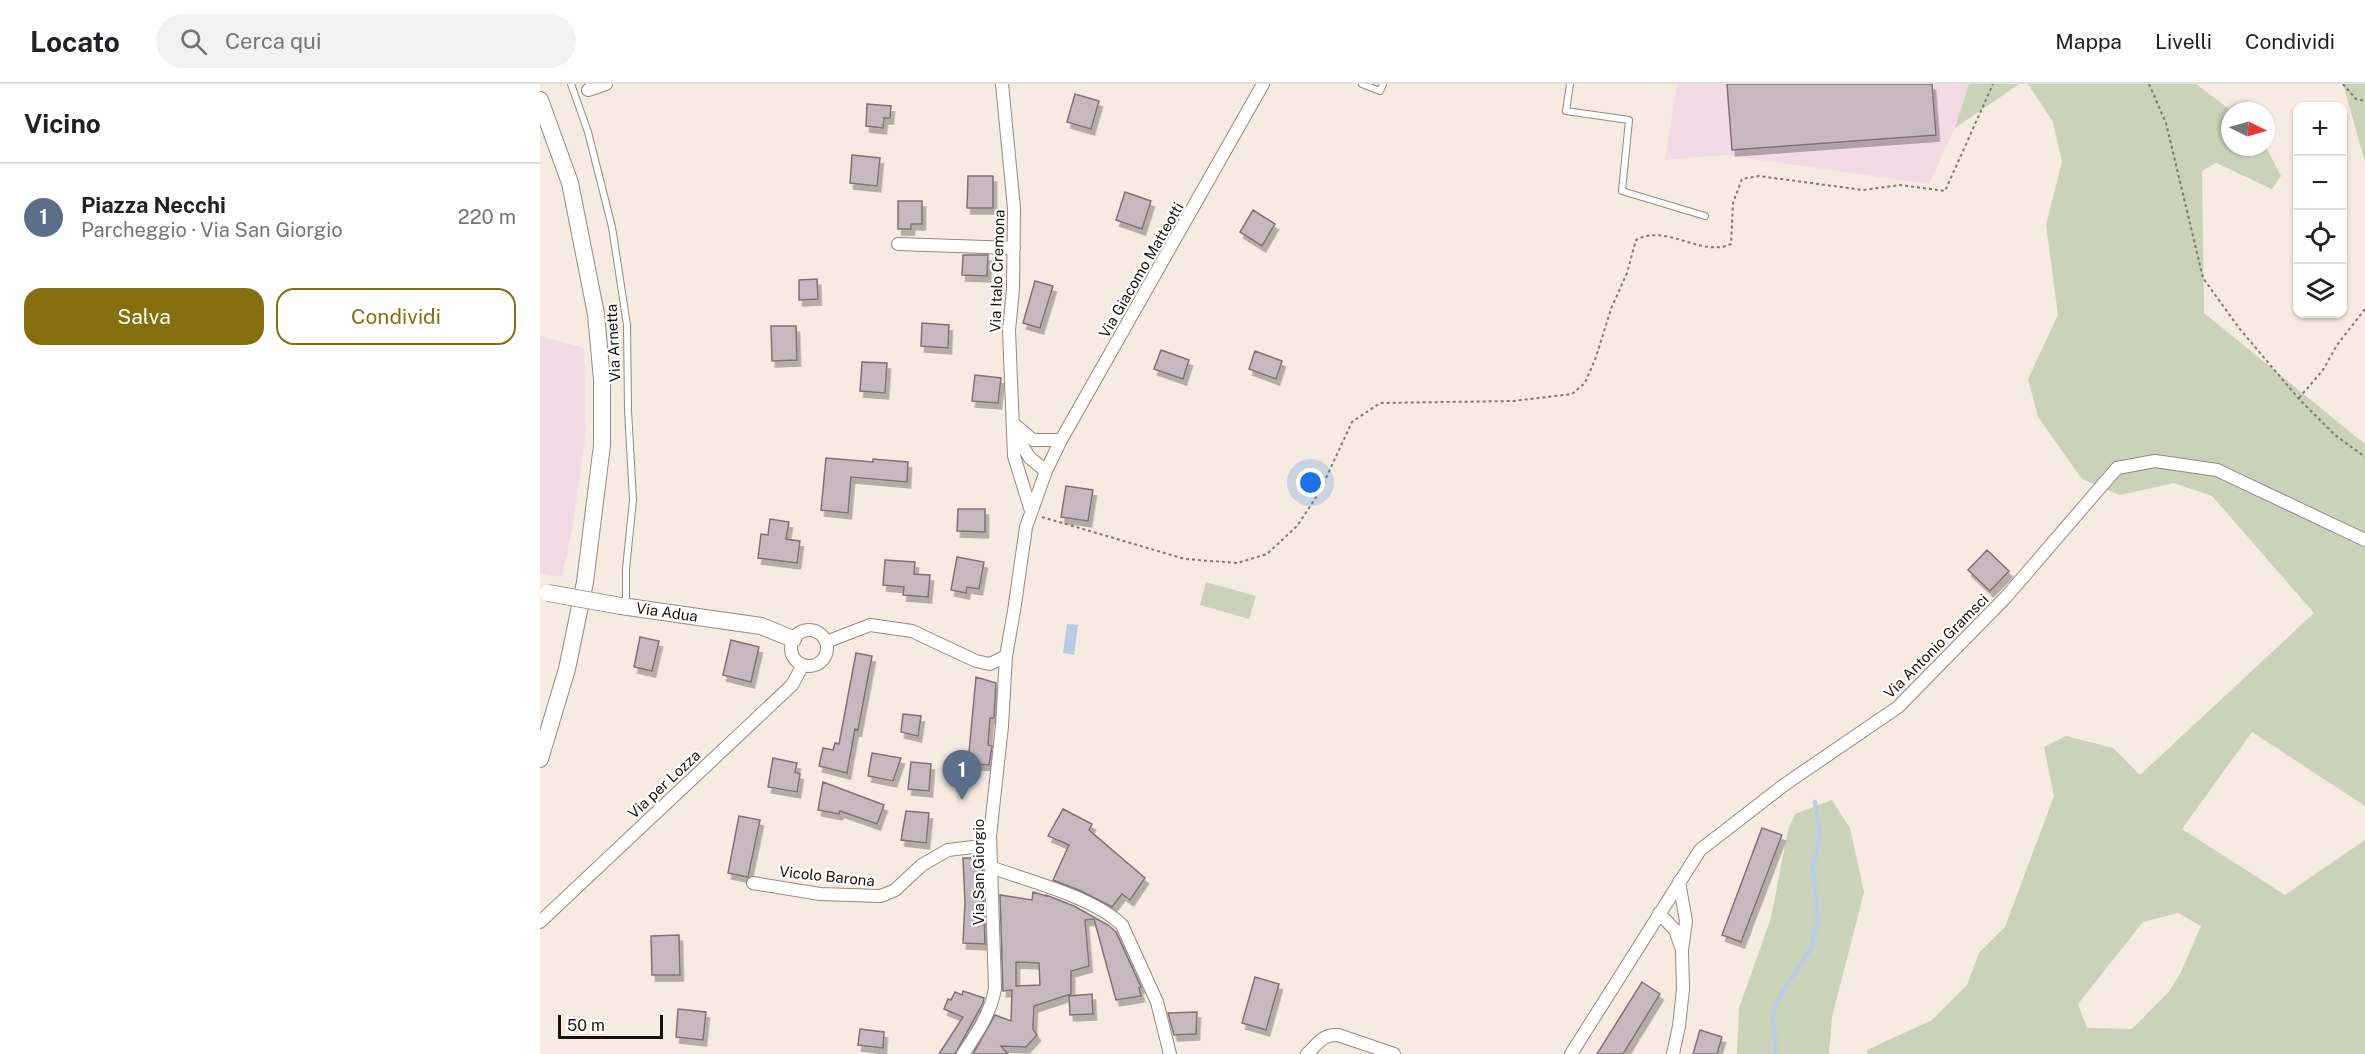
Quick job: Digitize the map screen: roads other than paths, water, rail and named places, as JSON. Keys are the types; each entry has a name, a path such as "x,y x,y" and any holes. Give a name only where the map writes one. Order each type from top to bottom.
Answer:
{"main road":[{"path":"540,100 570,183 596,314 602,380 602,445 585,582 567,669 540,759"},
{"name":"Via Adua","path":"544,592 761,626 793,639"}],"street":[{"path":"588,90 606,84"},
{"name":"Via Italo Cremona","path":"1002,84 1014,208 1009,330 1014,456 1037,514"},
{"name":"Via Giacomo Matteotti","path":"1046,471 1061,440 1263,84"},
{"path":"898,244 1014,248"},
{"path":"1014,430 1033,440 1061,440"},
{"name":"Via Italo Cremona","path":"1014,430 1030,458 1046,471"},
{"name":"Via Antonio Gramsci","path":"1570,1054 1700,850 1784,785 1898,707 2007,597 2117,468 2155,460 2217,470 2365,540"},
{"name":"Via San Giorgio","path":"963,1054 993,1001 995,988 990,845 1002,726 1006,656 1026,527 1037,514 1046,471"},
{"path":"826,642 870,625 912,631 976,661 990,664 1006,656"},
{"path":"812,630 820,633 826,642 826,653 820,662 809,666 803,665 793,657 791,645 793,639 802,631 812,630"},
{"name":"Via per Lozza","path":"540,922 792,685 803,665"},
{"name":"Vicolo Barona","path":"753,882 820,894 881,897 895,890 922,865 948,850 990,845"},
{"path":"990,867 1086,902 1113,916 1122,925 1157,1002 1170,1054"},
{"path":"1673,1054 1683,988 1682,950 1686,921 1680,882"},
{"path":"1659,913 1675,930 1682,950"},
{"path":"1307,1054 1322,1039 1332,1034 1394,1054"}],"lane":[{"name":"Via Arnetta","path":"572,84 588,132 612,227 627,325 628,410 633,500 623,606"},
{"path":"1362,84 1380,91 1383,84"},
{"path":"1570,84 1566,111 1629,120 1622,191 1705,216"}],"water":[{"path":"1067,624 1078,625 1074,655 1063,653"}],"waterway":[{"path":"1776,1054 1773,1014 1782,992 1811,948 1818,921 1813,867 1820,836 1815,802"}],"place":[{"name":"Piazza Necchi","path":"962,800"}]}
